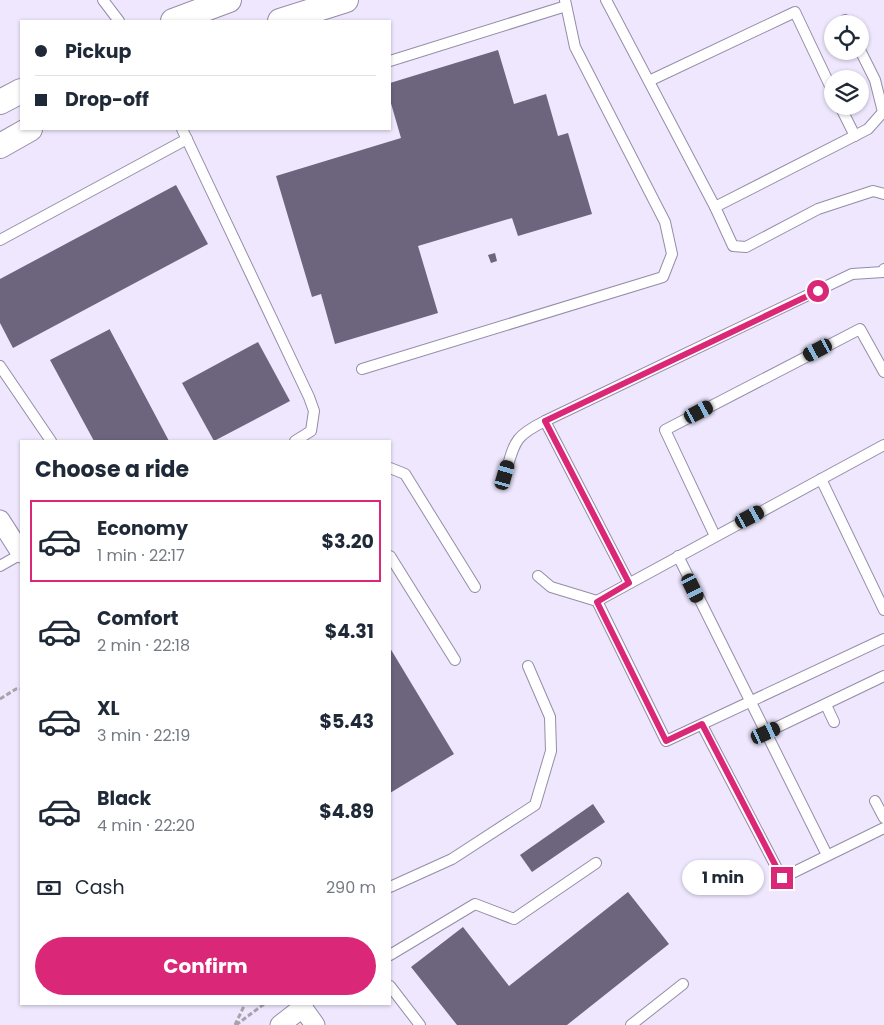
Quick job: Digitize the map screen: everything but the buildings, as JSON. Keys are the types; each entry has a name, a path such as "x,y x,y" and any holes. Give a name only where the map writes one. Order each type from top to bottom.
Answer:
{"street":[{"path":"183,19 228,0"},
{"path":"283,20 346,0"},
{"path":"0,102 20,92"},
{"path":"0,146 28,130"},
{"path":"0,520 20,551"},
{"path":"280,1025 303,1005 315,1025"}],"lane":[{"path":"103,0 118,20"},
{"path":"608,0 715,207 733,246 746,248 818,210 873,191 884,194"},
{"path":"362,369 663,277 672,254 665,222 575,47 565,3 391,61"},
{"path":"650,81 795,12 824,73"},
{"path":"715,207 868,129 883,112 875,80 865,60"},
{"path":"844,115 855,136"},
{"path":"182,130 309,397 314,411 310,431 296,440"},
{"path":"0,240 187,139"},
{"path":"505,475 514,446 524,431 852,274 884,272"},
{"path":"715,536 665,430 860,329 884,372"},
{"path":"0,366 50,440"},
{"path":"545,421 629,583"},
{"path":"597,602 884,445"},
{"path":"391,468 405,474 475,587"},
{"path":"821,480 884,610"},
{"path":"0,566 20,554"},
{"path":"678,556 827,855"},
{"path":"391,558 455,660"},
{"path":"538,576 551,587 597,602 666,741 884,638"},
{"path":"391,887 452,859 535,805 551,751 550,717 528,666"},
{"path":"766,733 884,676"},
{"path":"826,705 834,722"},
{"path":"702,724 782,878 884,828"},
{"path":"875,802 884,818"},
{"path":"391,954 475,904 514,919 596,863"},
{"path":"631,1025 683,984"},
{"path":"391,987 420,1025"}],"path":[{"path":"0,699 16,689 20,689"},
{"path":"235,1025 245,1005"},
{"path":"235,1025 263,1005"}],"shaded area":[{"path":"0,0 884,0 884,1025 0,1025"}],"route":[{"path":"782,878 702,724 666,741 597,602 629,583 545,421 818,291"}]}
